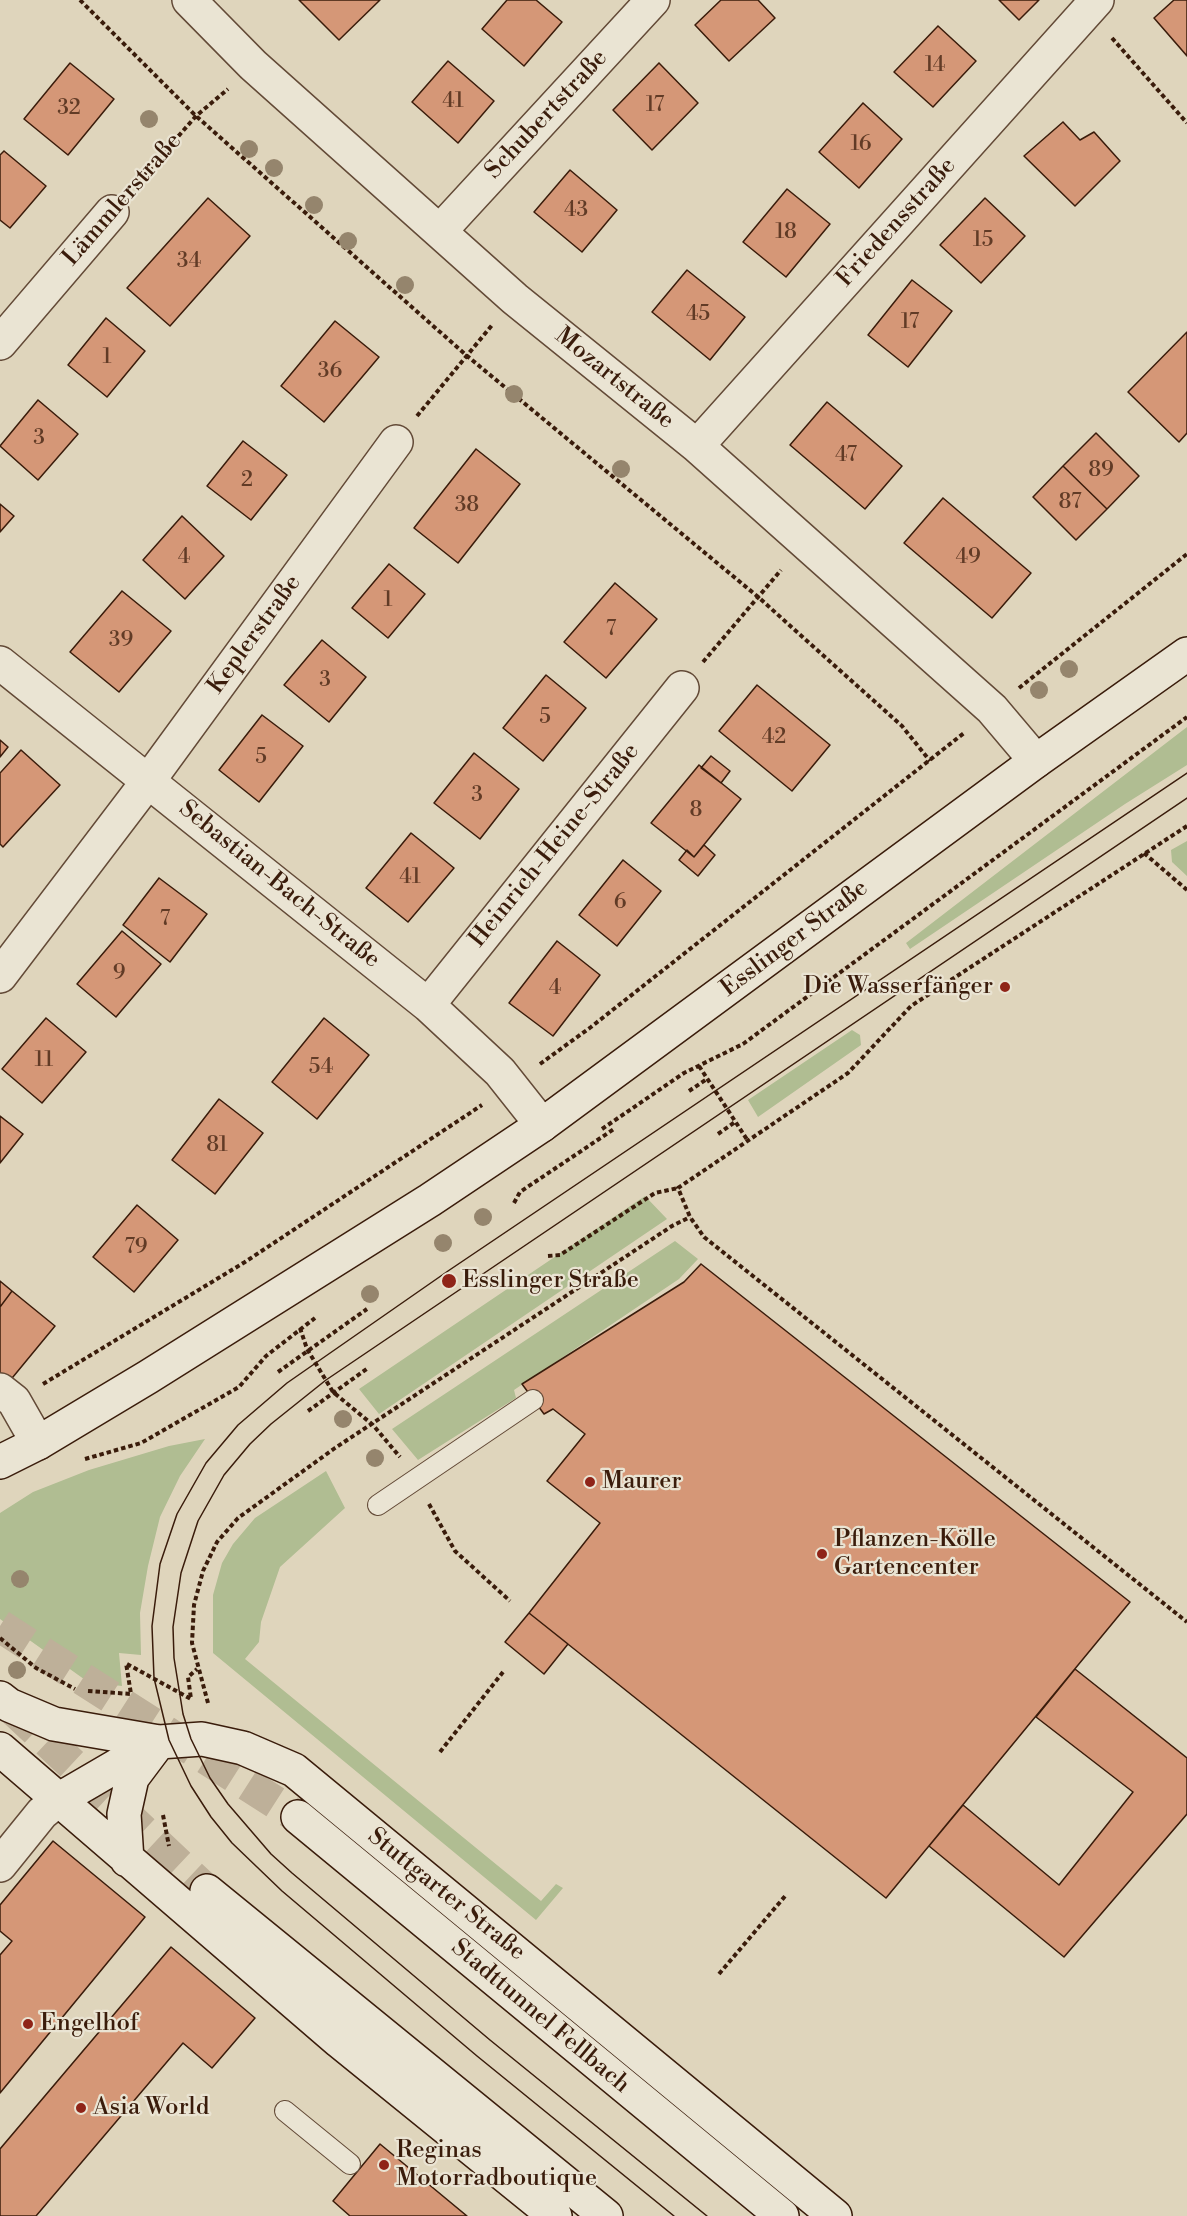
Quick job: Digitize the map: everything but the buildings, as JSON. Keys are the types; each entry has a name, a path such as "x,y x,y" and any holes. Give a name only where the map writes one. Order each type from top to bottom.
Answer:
{"main road":[{"name":"Mozartstraße","path":"189,0 253,66 515,299 697,446 992,709 1036,761"},
{"name":"Schubertstraße","path":"440,231 653,0"},
{"name":"Friedensstraße","path":"697,446 1093,5"},
{"name":"Lämmlerstraße","path":"0,343 112,212"},
{"name":"Keplerstraße","path":"0,976 149,780 396,442"},
{"name":"Esslinger Straße","path":"0,1462 38,1443 270,1300 542,1125 1036,761 1187,654"},
{"name":"Sebastian-Bach-Straße","path":"0,663 428,1005 512,1085 542,1125"},
{"name":"Heinrich-Heine-Straße","path":"428,1005 682,688"},
{"path":"7,1395 38,1443"},
{"name":"Stuttgarter Straße","path":"0,1698 54,1724 159,1742 202,1739 243,1748 294,1770 835,2216"},
{"path":"0,1864 42,1813 58,1800 159,1742"},
{"path":"127,1860 124,1815 132,1778 159,1742"},
{"path":"0,1749 339,2041 555,2216"},
{"name":"Stadttunnel Fellbach","path":"298,1817 782,2216"},
{"path":"207,1891 606,2216"}],"lane":[{"path":"378,1505 533,1400"},
{"path":"285,2111 350,2164"}],"path":[{"path":"80,0 196,116 466,355 758,596 902,726 930,761"},
{"path":"1093,5 1187,123"},
{"name":"Lämmlerstraße","path":"112,212 196,116 214,104 253,66"},
{"path":"396,442 466,355 515,299"},
{"path":"682,688 806,542"},
{"path":"7,1395 245,1263 512,1085 591,1027 930,761 1187,554"},
{"path":"592,1135 699,1066 743,1044 1187,717"},
{"path":"548,1256 560,1255 647,1197 678,1188 848,1073 911,1006 1187,826"},
{"path":"1144,853 1187,890"},
{"path":"699,1066 748,1140"},
{"path":"689,1091 707,1079"},
{"path":"718,1134 735,1122"},
{"path":"514,1203 520,1192 614,1129"},
{"path":"678,1188 690,1217 704,1237 1187,1622"},
{"path":"202,1739 214,1722 197,1669 192,1643 194,1605 203,1571 217,1542 238,1518 335,1448 672,1226 690,1217"},
{"path":"278,1372 307,1349 367,1309"},
{"path":"80,1461 141,1443 239,1388 266,1356 319,1315"},
{"path":"300,1328 307,1349 333,1392"},
{"path":"308,1412 368,1368"},
{"path":"0,1638 36,1668 74,1689 131,1694 126,1663 191,1698 188,1677 197,1669"},
{"path":"440,1752 503,1672"},
{"path":"162,1813 176,1872 162,1890"},
{"path":"720,1974 786,1895"}],"green space":[{"path":"1187,727 1187,765 1125,804 910,949 906,943"},
{"path":"1187,841 1187,876 1172,862 1171,850"},
{"path":"852,1030 860,1035 861,1045 758,1117 748,1100"},
{"path":"645,1196 667,1219 379,1414 359,1389"},
{"path":"675,1241 698,1259 679,1279 514,1390 516,1398 418,1460 392,1429"},
{"path":"205,1439 180,1476 160,1517 140,1613 141,1655 119,1653 122,1686 88,1682 0,1619 0,1513 33,1492 89,1470 169,1446"},
{"path":"326,1471 345,1508 280,1567 261,1622 259,1642 245,1659 541,1901 556,1884 563,1888 536,1920 213,1653 213,1595 222,1563 233,1544 255,1518"}],"tunnel":[{"path":"0,1626 298,1817"},
{"path":"12,1708 207,1891"}],"tram line":[{"path":"674,2216 477,2056 282,1891 232,1843 211,1817 191,1786 169,1740 154,1678 152,1626 160,1564 177,1514 206,1463 238,1425 287,1383 448,1271 1187,773"},
{"path":"707,2216 490,2040 292,1873 271,1854 228,1804 210,1778 191,1739 183,1714 174,1658 173,1627 181,1573 198,1521 224,1475 250,1444 326,1380 1187,798"}],"place":[{"name":"Die Wasserfänger","path":"1005,987"},
{"name":"Esslinger Straße","path":"449,1281"},
{"name":"Maurer","path":"590,1482"},
{"name":"Pflanzen-Kölle Gartencenter","path":"822,1554"},
{"name":"Engelhof","path":"28,2024"},
{"name":"Asia World","path":"81,2108"},
{"name":"Reginas Motorradboutique","path":"384,2165"}]}
